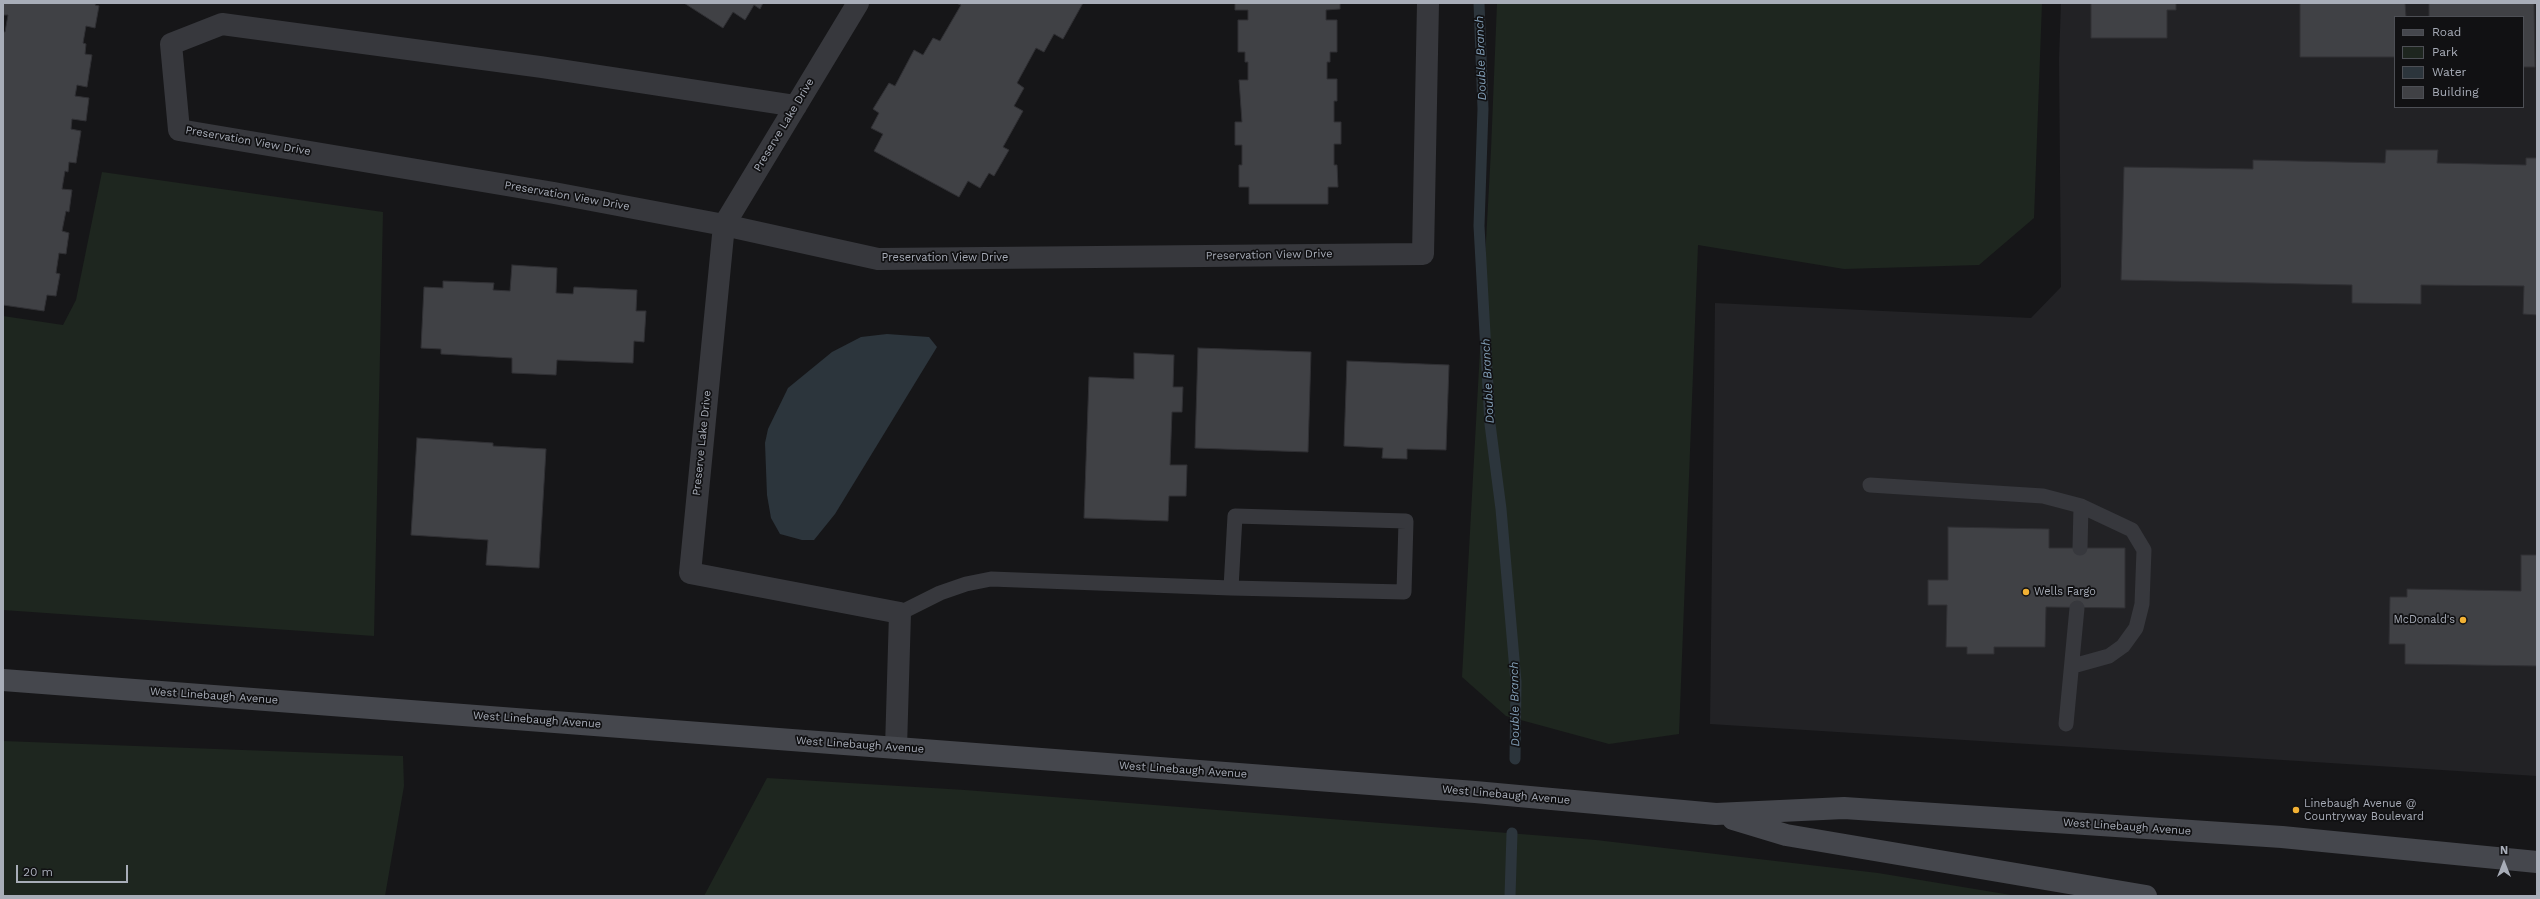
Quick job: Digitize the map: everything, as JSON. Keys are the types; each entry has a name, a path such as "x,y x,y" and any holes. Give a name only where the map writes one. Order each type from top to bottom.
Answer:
{"main road":[{"name":"West Linebaugh Avenue","path":"3,680 1475,792 1716,814 1844,808 2282,837 2537,862"},
{"name":"West Linebaugh Avenue","path":"1716,814 1786,835 2146,896"}],"street":[{"name":"Preserve Lake Drive","path":"858,3 724,225 690,573 900,613"},
{"name":"Preservation View Drive","path":"796,106 542,67 222,24 171,44 180,130 554,193 724,225 878,259 1423,254 1428,3"},
{"path":"896,748 900,613"}],"lane":[{"path":"1870,485 2043,496 2081,506 2132,530 2144,550 2142,604 2136,628 2123,646 2109,656 2074,666"},
{"path":"2080,548 2081,506"},
{"path":"900,613 940,593 966,584 991,579 1231,588 1404,592 1406,521 1235,516 1231,588"},
{"path":"2066,724 2074,666 2077,608"}],"shaded area":[{"path":"2061,3 2537,3 2537,776 1710,724 1715,303 2031,318 2061,287 2059,59"}],"green space":[{"path":"1497,3 2042,3 2034,218 1979,265 1844,269 1698,245 1679,734 1609,744 1506,716 1462,677 1491,150"},
{"path":"102,172 383,212 374,636 3,610 3,316 63,325 76,300"},
{"path":"3,741 403,756 404,786 385,896 3,896"},
{"path":"767,778 965,790 1596,840 1878,873 2017,896 704,896"}],"water":[{"path":"887,334 929,337 937,347 835,514 814,540 802,540 780,534 771,518 767,495 765,443 768,429 788,388 832,352 861,337"}],"building":[{"path":"3,3 96,3 95,5 99,6 95,28 86,26 83,43 86,44 85,54 92,55 87,87 77,85 75,96 89,98 86,121 72,119 71,129 81,131 76,163 69,162 68,172 65,171 62,189 72,190 69,212 66,211 62,231 69,233 66,254 59,253 56,273 60,274 56,296 47,295 44,311 3,305 3,32 5,32 8,15 3,15"},
{"path":"684,3 763,3 760,9 754,5 745,20 733,12 723,28"},
{"path":"956,3 1083,3 1063,39 1054,34 1044,52 1036,48 1017,83 1024,88 1014,106 1023,111 1003,147 1009,150 994,176 989,173 980,188 968,181 959,197 874,151 883,134 871,128 879,113 873,109 889,83 895,86 914,50 923,55 933,38 940,41 961,5"},
{"path":"1235,3 1340,3 1340,9 1326,10 1326,20 1337,20 1337,52 1330,52 1330,62 1327,62 1327,79 1337,79 1337,101 1334,101 1334,122 1341,122 1341,144 1334,144 1334,165 1337,165 1338,187 1328,187 1328,204 1249,204 1249,187 1239,187 1239,165 1242,165 1242,145 1235,145 1235,122 1242,122 1239,80 1248,80 1248,62 1245,62 1245,52 1238,52 1238,20 1248,20 1248,10 1235,10"},
{"path":"2091,3 2176,3 2176,10 2167,10 2167,38 2091,38"},
{"path":"2300,3 2405,3 2406,16 2394,16 2394,57 2300,57"},
{"path":"2429,3 2534,3 2535,67 2524,67 2524,16 2429,16"},
{"path":"2386,150 2438,150 2437,163 2526,165 2526,158 2537,158 2537,315 2523,314 2524,286 2421,285 2421,304 2352,303 2352,285 2121,280 2124,167 2253,169 2253,160 2385,163"},
{"path":"512,265 557,268 556,293 573,294 574,287 637,290 636,311 646,311 644,342 634,341 633,363 557,360 556,375 512,373 512,358 441,354 441,349 421,348 424,287 443,288 443,281 494,283 493,290 510,291"},
{"path":"1198,348 1311,352 1308,452 1195,448"},
{"path":"1134,353 1174,355 1173,387 1183,387 1182,412 1172,412 1170,465 1187,465 1186,496 1169,496 1168,521 1084,518 1089,377 1134,379"},
{"path":"1347,361 1449,365 1446,450 1407,449 1407,459 1382,458 1383,448 1344,446"},
{"path":"417,438 493,443 493,446 546,449 539,568 486,565 488,540 411,535"},
{"name":"Wells Fargo","path":"1948,527 2049,529 2049,548 2125,548 2125,608 2046,607 2045,647 1994,647 1994,654 1967,654 1967,647 1946,647 1947,605 1928,605 1928,580 1948,580"},
{"name":"McDonald's","path":"2521,555 2537,555 2537,666 2405,664 2405,644 2389,644 2390,597 2407,597 2407,589 2521,591"}],"waterway":[{"name":"Double Branch","path":"1479,3 1483,109 1479,226 1490,424 1501,509 1516,682 1515,759"},
{"name":"Double Branch","path":"1510,896 1512,833"}],"place":[{"name":"Wells Fargo","path":"2026,592"},
{"name":"McDonald's","path":"2463,620"},
{"name":"Linebaugh Avenue @ Countryway Boulevard","path":"2296,810"}]}
